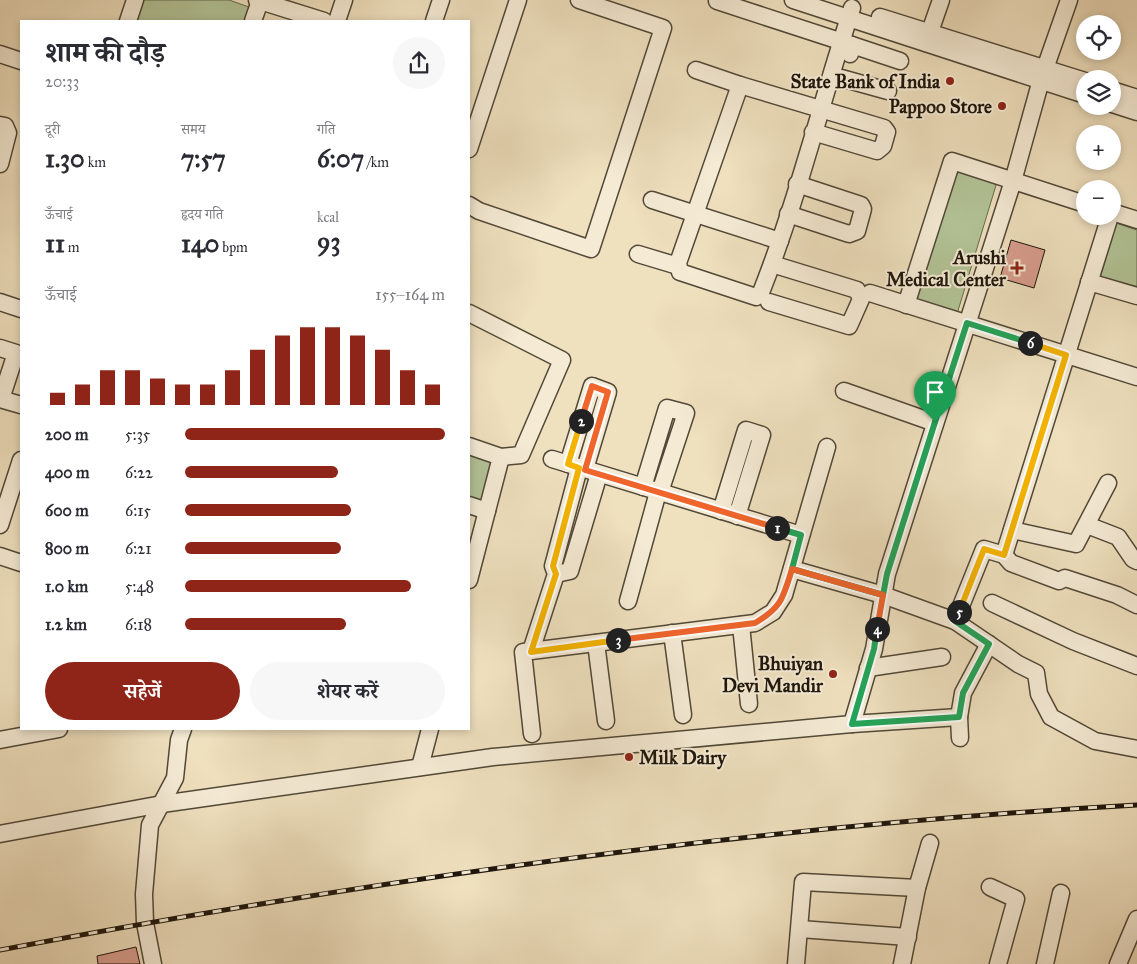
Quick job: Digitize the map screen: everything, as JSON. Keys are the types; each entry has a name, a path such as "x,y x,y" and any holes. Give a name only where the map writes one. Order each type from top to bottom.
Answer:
{"street":[{"path":"128,20 135,0"},
{"path":"253,20 258,0 321,20"},
{"path":"337,20 344,0"},
{"path":"434,20 441,0"},
{"path":"470,146 518,0"},
{"path":"470,206 479,211 591,249 663,28 579,0"},
{"path":"793,0 850,13 1044,74 1076,79"},
{"path":"828,0 850,13"},
{"path":"928,39 941,0"},
{"path":"852,724 868,668 887,574 1069,0"},
{"path":"717,1 900,61"},
{"path":"740,85 678,266 680,272 685,275 756,297 760,295 772,264 814,132 842,78 850,13"},
{"path":"826,112 847,43"},
{"path":"0,54 20,61"},
{"path":"696,70 826,112 884,128 887,132 883,146 880,150 874,151 814,132"},
{"path":"1044,74 1076,90"},
{"path":"842,78 888,91"},
{"path":"1121,93 1137,98"},
{"path":"1121,107 1137,112"},
{"path":"0,125 5,126 8,133 0,164"},
{"path":"906,305 952,161 1076,201"},
{"path":"788,214 849,234 857,231 863,209 861,205 797,184"},
{"path":"652,200 780,241"},
{"path":"1121,215 1137,220"},
{"path":"1004,555 1107,225"},
{"path":"638,254 678,266"},
{"path":"769,302 849,326 861,299 858,290 772,264"},
{"path":"1089,282 1137,296"},
{"path":"870,293 1137,377"},
{"path":"1,307 20,310"},
{"path":"470,314 562,360 521,455 501,456 470,446"},
{"path":"0,348 16,353 5,371 1,399 20,406"},
{"path":"844,391 935,422"},
{"path":"721,511 746,430 762,435 737,516"},
{"path":"532,734 523,652 755,623 773,612 784,596 827,447"},
{"path":"470,572 501,456"},
{"path":"552,460 801,535"},
{"path":"0,525 7,482 20,462"},
{"path":"531,652 556,574 570,571 583,469"},
{"path":"1012,530 1076,544 1108,483"},
{"path":"628,601 654,490"},
{"path":"470,505 487,511"},
{"path":"1087,526 1118,537 1133,559 1137,560"},
{"path":"955,621 984,549 1004,555 1011,563 1059,581 1065,578 1117,595 1137,605"},
{"path":"0,556 20,563"},
{"path":"792,569 883,595 955,621 1036,673 1039,694 1051,716 1095,741 1137,749"},
{"path":"992,603 1073,641 1137,666"},
{"path":"741,625 749,704"},
{"path":"672,633 683,715"},
{"path":"596,643 606,721"},
{"path":"960,738 959,717 963,693 989,644"},
{"path":"868,668 942,657"},
{"path":"0,834 162,804 493,757 852,724 959,717"},
{"path":"0,740 54,730"},
{"path":"153,964 145,923 144,894 150,825 175,778 179,740 183,730"},
{"path":"420,767 430,730"},
{"path":"902,964 917,888 930,843"},
{"path":"796,964 803,882 917,888"},
{"path":"990,887 1016,900 998,964"},
{"path":"1045,964 1061,893"},
{"path":"1118,964 1137,919"},
{"path":"800,929 908,937"}],"green space":[{"path":"144,0 229,0 249,7 244,20 137,20"},
{"path":"954,169 997,182 957,314 913,301"},
{"path":"1115,225 1121,225 1137,230 1137,289 1100,278"},
{"path":"470,453 495,461 483,502 470,498"}],"building":[{"path":"1011,240 1045,250 1034,288 1000,278"},
{"path":"136,947 140,964 98,964 97,956"}],"railway":[{"path":"0,950 283,900 424,878 566,859 709,841 851,827 994,814 1137,805"}],"place":[{"name":"State Bank of India","path":"950,81"},
{"name":"Pappoo Store","path":"1002,106"},
{"name":"Arushi Medical Center","path":"1017,268"},
{"name":"Bhuiyan Devi Mandir","path":"833,674"},
{"name":"Milk Dairy","path":"629,757"}],"route":[{"path":"935,422 887,574 883,595 792,569 801,535 585,470 608,392 592,386 568,464 579,468 553,566 556,574 531,652 755,623 773,612 784,596 792,569 837,582 883,595 874,649 852,724 959,717 963,693 989,644 955,621 984,549 1004,555 1066,355 967,323 935,422"}]}
